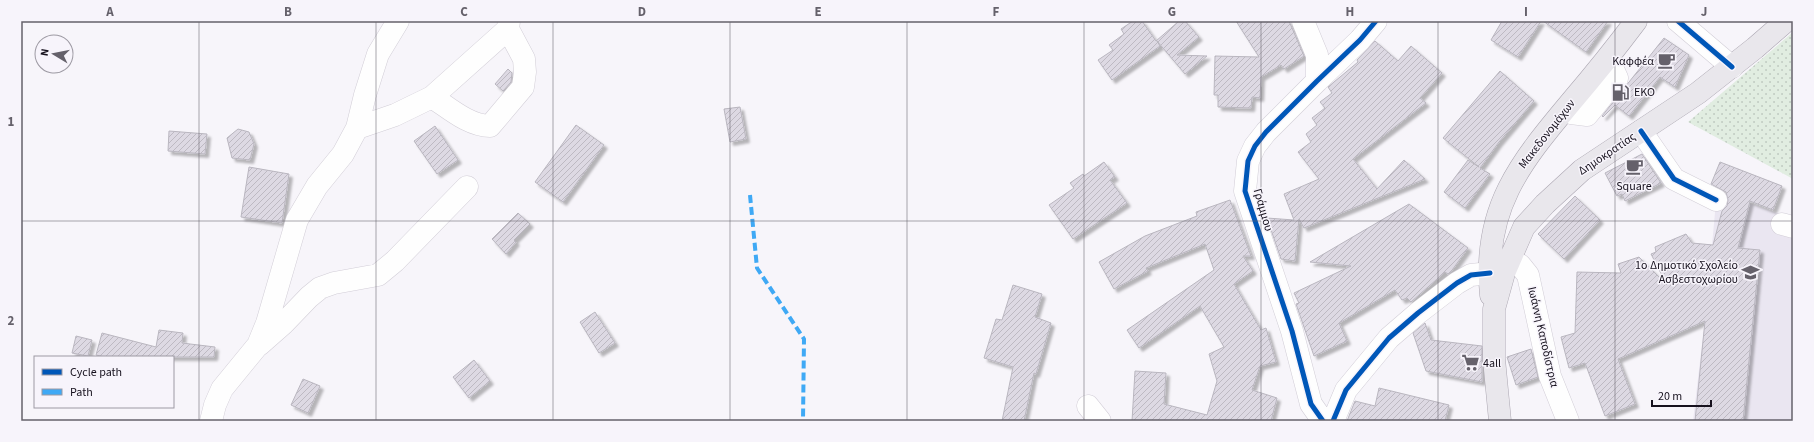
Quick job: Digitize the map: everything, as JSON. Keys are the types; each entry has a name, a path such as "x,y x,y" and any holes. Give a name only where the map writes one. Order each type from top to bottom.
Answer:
{"main road":[{"name":"Μακεδονομάχων","path":"1494,310 1490,272 1495,222 1505,195 1521,165 1533,148 1608,59 1636,21"},
{"name":"Δημοκρατίας","path":"1494,310 1509,261 1524,227 1544,204 1574,176 1698,93 1732,67 1786,21"},
{"path":"1505,195 1508,209 1513,221 1518,226 1524,227"},
{"path":"1494,310 1494,359 1500,421"}],"street":[{"path":"258,345 267,323 298,220 317,186 343,154 357,128 365,95 378,54 398,21"},
{"path":"1303,21 1317,55 1317,81"},
{"name":"Γράμμου","path":"1323,421 1311,404 1292,331 1245,191 1248,161 1254,146 1317,81 1356,45 1376,21"},
{"path":"1678,21 1732,67"},
{"path":"357,128 395,115 432,97 508,25 524,59 525,72 523,87 490,126 482,126 469,120 432,97"},
{"path":"1571,113 1587,115 1617,78 1612,67"},
{"path":"1641,131 1659,160 1674,179 1716,200"},
{"path":"211,421 222,389 258,345 284,323 309,297 320,288 334,283 378,275 395,261 467,187"},
{"name":"Ιωάννη Καποδίστρια","path":"1509,261 1520,265 1528,275 1550,376 1568,421"},
{"path":"1333,421 1346,390 1389,338 1418,313 1457,283 1471,275 1490,272"}],"shaded area":[{"path":"1793,32 1793,179 1688,122"},
{"name":"1ο Δημοτικό Σχολείο Ασβεστοχωρίου","path":"1717,191 1785,216 1793,234 1793,421 1693,421 1706,310"}],"building":[{"path":"1133,21 1142,21 1156,41 1179,21 1185,21 1199,37 1177,55 1207,56 1185,74 1157,41 1160,46 1112,80 1098,60 1113,50 1109,45 1124,34 1121,29"},
{"path":"1236,21 1289,21 1304,56 1284,69 1281,65 1261,77 1260,98 1252,97 1251,108 1218,107 1218,95 1214,95 1215,56 1259,57"},
{"path":"1502,21 1541,21 1518,57 1491,40"},
{"path":"1543,21 1608,21 1586,52"},
{"path":"1664,38 1689,55 1675,87 1660,77 1629,116 1615,105 1603,117 1602,116"},
{"path":"1375,41 1398,61 1411,46 1442,73 1420,98 1426,103 1353,159 1377,189 1404,160 1425,179 1304,228 1299,219 1295,261 1281,259 1267,218 1294,220 1284,194 1319,179 1298,152 1311,142 1306,134 1317,125 1312,118 1325,108 1320,102 1332,93 1328,87 1358,62 1357,60"},
{"path":"508,69 512,73 511,82 503,91 495,84"},
{"path":"1500,71 1534,101 1499,142 1480,168 1490,174 1465,208 1444,192 1468,160 1479,167 1443,138"},
{"path":"740,107 746,139 730,142 724,109"},
{"path":"576,125 604,145 563,202 535,182"},
{"path":"435,126 458,160 437,174 414,141"},
{"path":"238,129 249,132 254,144 250,160 232,158 227,138"},
{"path":"169,131 207,134 205,154 168,151"},
{"path":"1642,154 1661,183 1625,201 1622,194 1617,196 1605,173"},
{"path":"1104,162 1115,177 1110,180 1127,203 1073,239 1049,205 1074,188 1070,183 1083,174 1084,176"},
{"path":"1720,162 1782,186 1773,210 1750,201 1738,248 1760,250 1743,421 1695,421 1705,321 1618,359 1635,404 1605,416 1585,363 1569,368 1561,337 1575,333 1577,272 1621,273 1618,264 1639,257 1667,285 1651,254 1656,252 1655,247 1686,234 1692,243 1713,245 1722,211 1727,206 1728,200 1726,192 1711,184"},
{"path":"249,167 289,174 282,223 241,217"},
{"path":"1575,196 1600,220 1564,259 1538,234"},
{"path":"1230,200 1251,256 1243,256 1253,271 1234,284 1261,330 1266,328 1276,362 1260,366 1252,390 1277,398 1271,421 1132,421 1135,371 1166,373 1164,404 1207,415 1217,381 1209,354 1224,347 1200,306 1139,348 1127,330 1214,270 1205,244 1146,268 1148,271 1114,289 1099,262 1145,236 1197,216 1196,212"},
{"path":"1409,204 1468,248 1450,273 1448,274 1445,272 1411,302 1407,298 1402,300 1395,290 1339,323 1347,341 1314,356 1296,304 1299,303 1294,293 1351,266 1310,262"},
{"path":"518,213 530,224 514,240 516,242 506,254 492,239"},
{"path":"1013,285 1042,294 1035,317 1051,323 1036,374 1034,373 1024,421 1002,421 1013,367 984,358 996,319 1002,320"},
{"path":"595,312 615,343 599,353 580,322"},
{"path":"1425,323 1431,340 1482,346 1482,382 1426,371 1413,333"},
{"path":"159,330 183,333 182,343 215,347 214,357 96,355 102,333 156,347"},
{"path":"76,336 92,340 88,356 72,353"},
{"path":"1531,349 1538,377 1516,385 1507,357"},
{"path":"474,360 490,381 469,398 453,377"},
{"path":"303,379 320,386 308,413 291,405"},
{"path":"1379,388 1449,405 1445,421 1347,421 1355,401 1375,406"}],"marked path":[{"path":"750,195 757,268 804,339 803,421"}],"cycle path":[{"path":"1323,421 1311,404 1292,331 1245,191 1248,161 1255,146 1266,132 1360,40 1376,21"},
{"path":"1678,21 1732,67"},
{"path":"1641,131 1674,179 1716,200"},
{"path":"1333,421 1346,390 1389,338 1418,313 1457,283 1471,275 1490,273"}],"place":[{"name":"Καφφέα","path":"1667,61"},
{"name":"EKO","path":"1621,92"},
{"name":"Square","path":"1634,167"},
{"name":"1ο Δημοτικό Σχολείο Ασβεστοχωρίου","path":"1751,272"},
{"name":"4all","path":"1470,363"}]}
